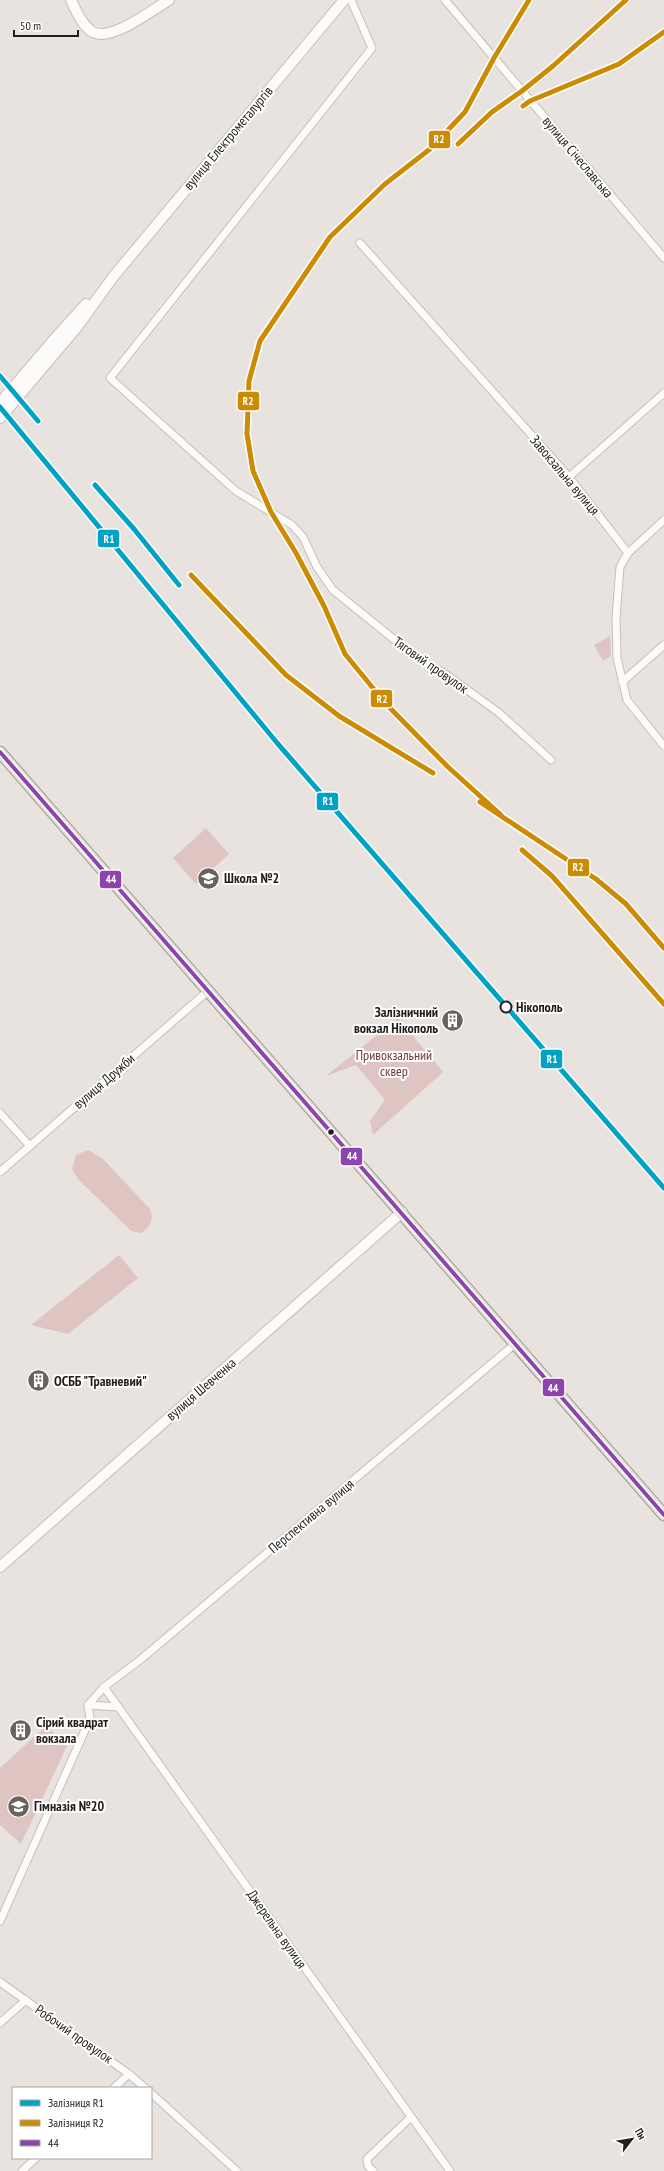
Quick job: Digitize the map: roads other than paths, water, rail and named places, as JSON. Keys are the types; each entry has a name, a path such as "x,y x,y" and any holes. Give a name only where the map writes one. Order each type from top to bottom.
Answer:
{"main road":[{"path":"0,752 402,1212 664,1515"}],"street":[{"path":"70,0 82,22 92,31 106,34 118,31 169,0"},
{"name":"вулиця Електрометалургів","path":"61,338 344,0"},
{"name":"Тяговий провулок","path":"351,0 372,48 110,378 236,491 292,525 303,537 317,567 333,590 422,662 441,672 498,712 551,760"},
{"name":"вулиця Січеславська","path":"445,0 664,258"},
{"name":"Завокзальна вулиця","path":"360,243 569,477 628,553"},
{"path":"0,403 61,338"},
{"path":"0,418 61,338"},
{"path":"569,477 664,393"},
{"path":"664,520 628,553 620,567 616,618 617,658 627,700 664,746"},
{"path":"622,682 664,645"},
{"name":"вулиця Дружби","path":"0,1172 208,991"},
{"path":"0,1113 30,1146"},
{"name":"вулиця Шевченка","path":"0,1567 402,1212"},
{"name":"Перспективна вулиця","path":"104,1687 146,1655 516,1343"},
{"path":"0,1921 90,1719 88,1705 104,1687"},
{"name":"Джерельна вулиця","path":"104,1687 450,2171"},
{"path":"88,1705 118,1707"},
{"name":"Робочий провулок","path":"0,1982 129,2074 144,2087"},
{"path":"0,2023 26,2000"},
{"path":"115,2087 129,2074"},
{"path":"152,2094 237,2171"},
{"path":"372,2171 368,2166 367,2159 410,2117"},
{"path":"22,2171 35,2159"}],"rail line":[{"name":"R2","path":"501,815 448,767 386,704 345,654 324,606 296,553 271,512 253,471 247,434 249,381 260,341 330,237 385,184 430,149 465,112 494,58 529,0"},
{"name":"R2","path":"458,144 492,112 522,91 553,66 626,0"},
{"name":"R2","path":"523,106 530,101 619,64 664,32"},
{"name":"R1","path":"0,376 38,421"},
{"name":"R1","path":"0,407 278,744 664,1188"},
{"name":"R1","path":"95,485 134,529 179,585"},
{"name":"R2","path":"191,575 286,675 339,716 433,773"},
{"name":"R2","path":"480,802 596,879 626,904 664,948"},
{"name":"R2","path":"522,850 552,876 664,1004"}],"place":[{"name":"Школа №2","path":"208,878"},
{"name":"Нікополь","path":"506,1007"},
{"name":"Залізничний вокзал Нікополь","path":"453,1020"},
{"name":"ОСББ \"Травневий\"","path":"39,1381"},
{"name":"Сірий квадрат вокзала","path":"20,1730"},
{"name":"Гімназія №20","path":"19,1806"}],"park label":[{"name":"Привокзальний сквер","path":"394,1064"}]}
